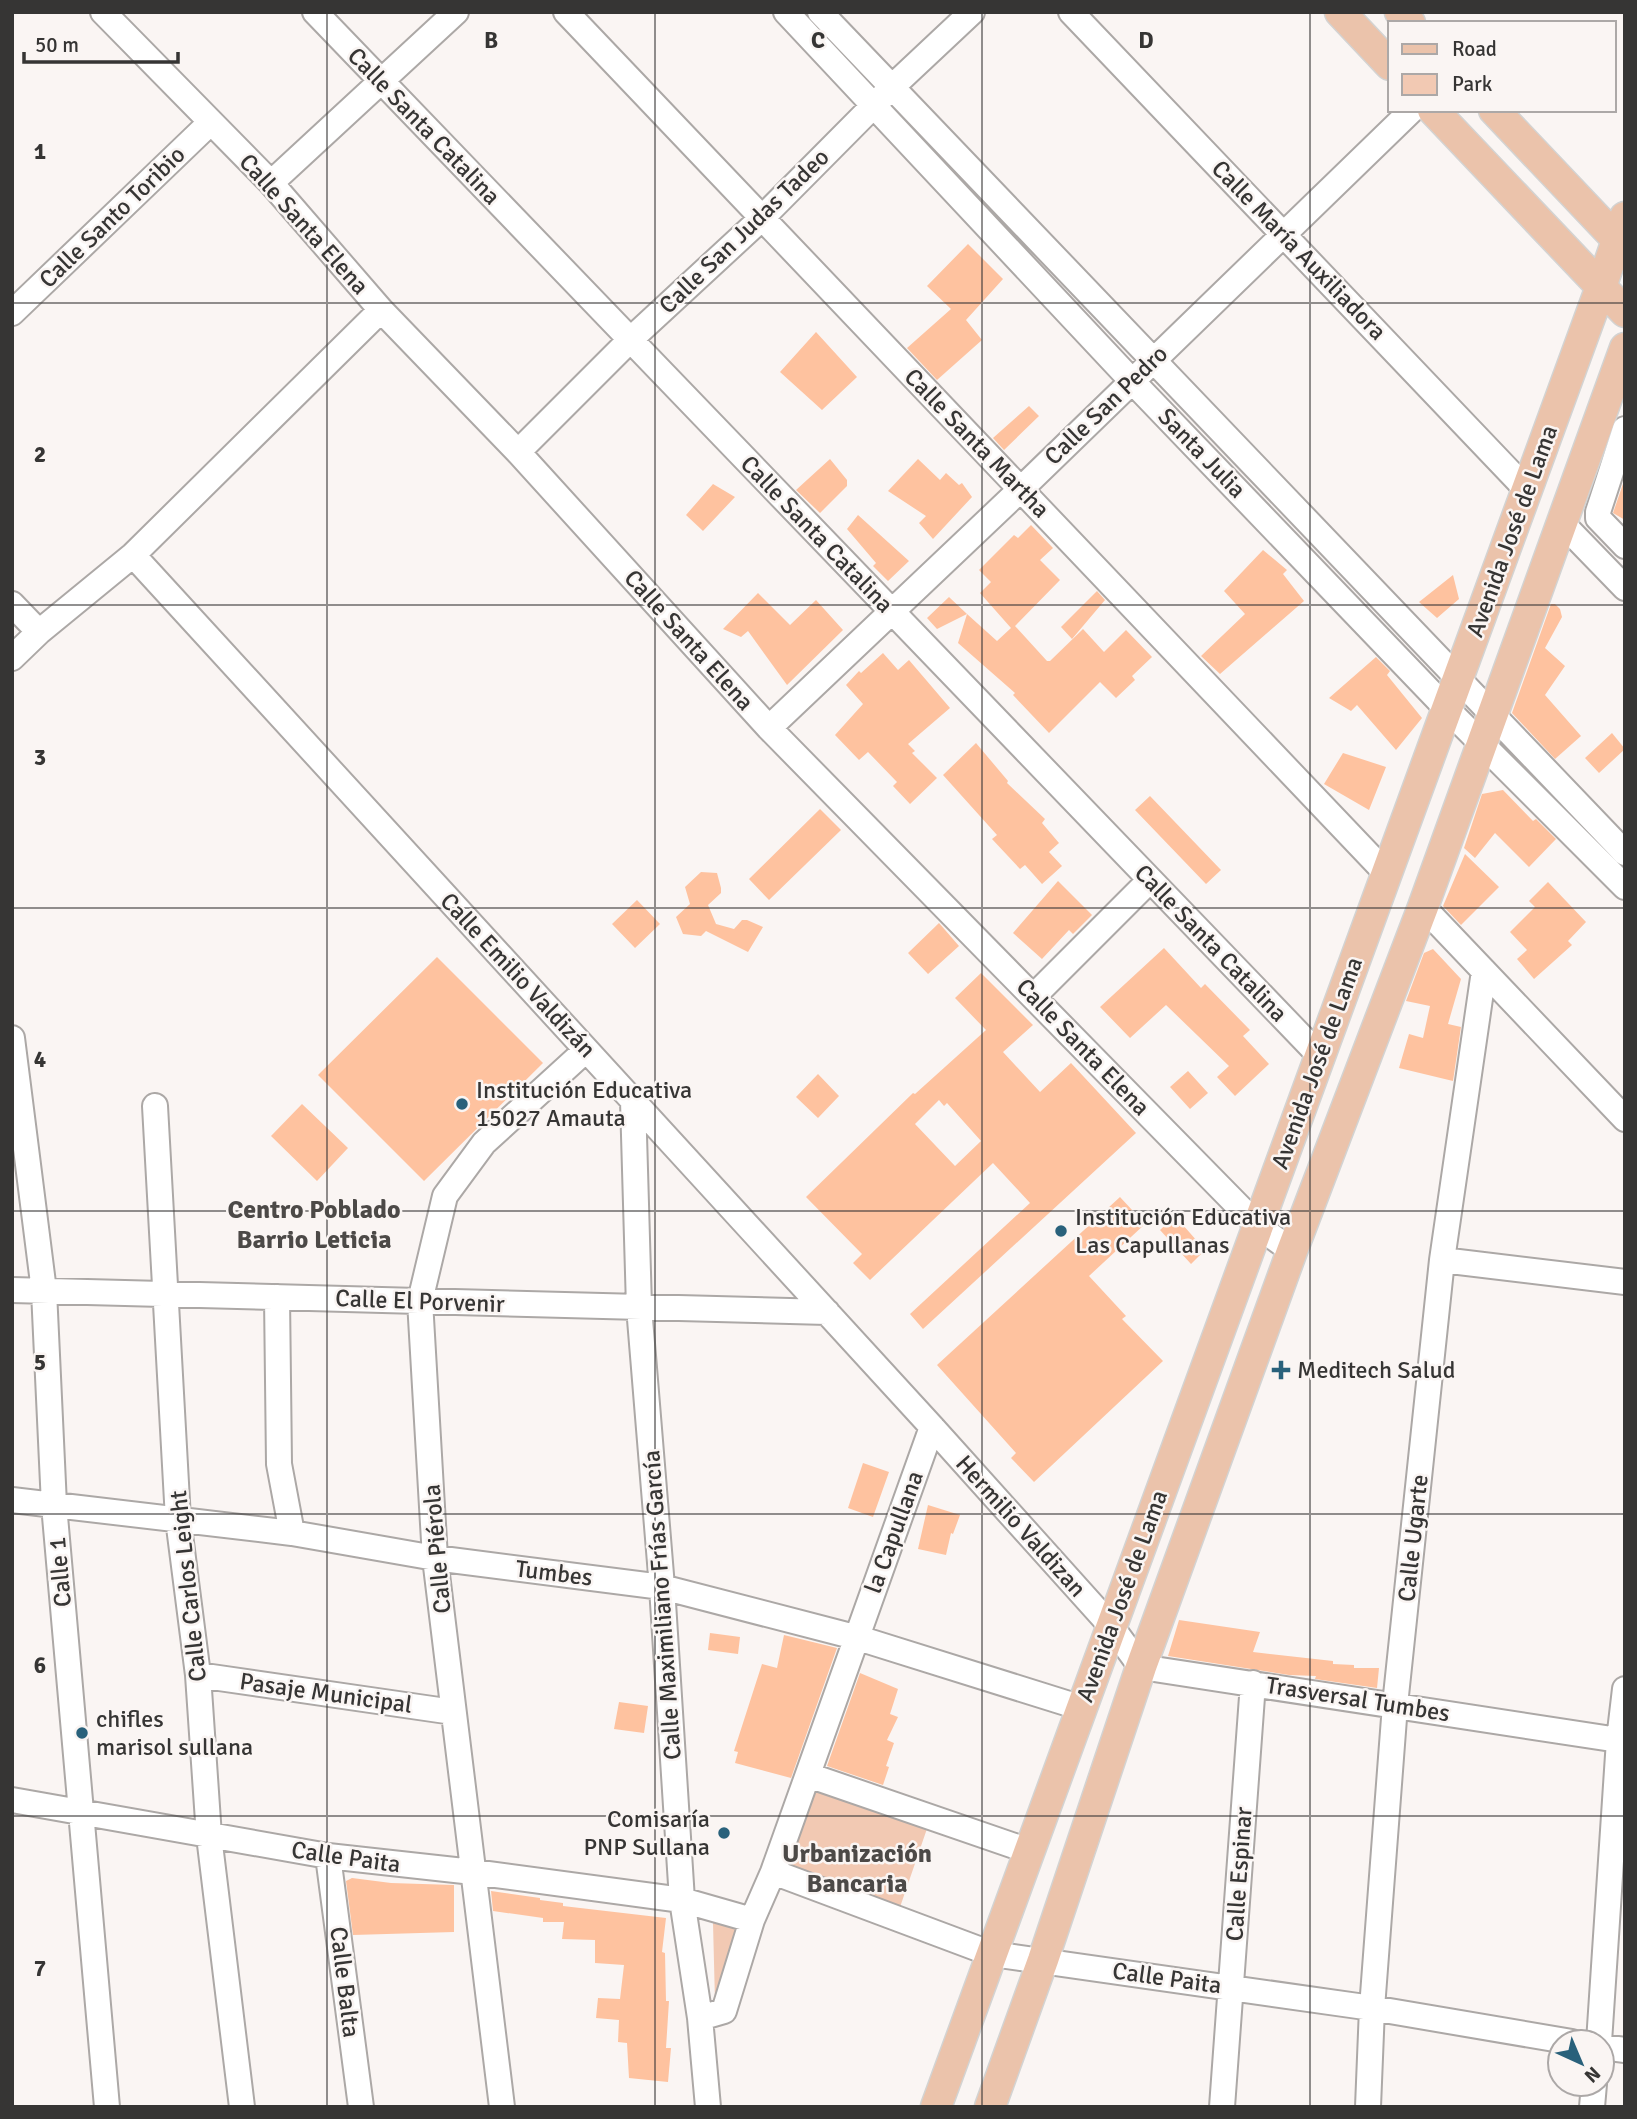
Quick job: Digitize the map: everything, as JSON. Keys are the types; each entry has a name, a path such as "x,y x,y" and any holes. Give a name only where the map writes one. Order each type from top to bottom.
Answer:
{"main road":[{"path":"1340,12 1388,63"},
{"path":"1435,112 1625,312"},
{"path":"1496,112 1622,235"},
{"name":"Avenida José de Lama","path":"936,2107 1446,708 1622,235"},
{"name":"Avenida José de Lama","path":"990,2107 1141,1667 1292,1251 1423,907 1562,522 1623,364"}],"street":[{"name":"Calle Santa Elena","path":"103,12 271,183 381,310 518,452 769,728 1258,1226 1292,1251"},
{"name":"Calle Santa Catalina","path":"315,12 1320,1056"},
{"path":"271,183 456,12"},
{"name":"Calle Santa Martha","path":"566,12 1387,874"},
{"name":"Santa Julia","path":"786,12 883,97 1153,360 1625,853"},
{"name":"Santa Julia","path":"820,12 883,97 1131,380 1446,708 1625,887"},
{"name":"Calle San Judas Tadeo","path":"518,452 630,340 762,218 972,12"},
{"name":"Calle María Auxiliadora","path":"1070,12 1527,490"},
{"name":"Calle San Pedro","path":"769,728 1021,489 1410,112"},
{"name":"Calle Santo Toribio","path":"12,313 211,122"},
{"path":"12,658 39,632 132,555 381,310"},
{"path":"1625,429 1598,518 1625,546"},
{"path":"1562,522 1625,587"},
{"name":"Calle Emilio Valdizán","path":"132,555 932,1427"},
{"path":"12,604 39,632"},
{"path":"1034,996 1150,880"},
{"path":"1423,907 1625,1119"},
{"name":"Calle Ugarte","path":"1368,2107 1372,2008 1395,1705 1442,1260 1483,971"},
{"name":"Calle 1","path":"12,1038 44,1291 54,1505 107,2107"},
{"name":"Calle Piérola","path":"502,2107 435,1558 420,1301 445,1196 484,1143 586,1050"},
{"name":"Calle Maximiliano Frías García","path":"633,1101 639,1307 662,1587 682,1900 700,2018 708,2107"},
{"name":"Calle Carlos Leight","path":"155,1106 178,1519 198,1675 209,1836 242,2107"},
{"path":"1442,1260 1625,1282"},
{"name":"Calle El Porvenir","path":"12,1290 827,1312"},
{"path":"277,1297 279,1464 292,1533"},
{"name":"Hermilio Valdizan","path":"932,1427 1111,1626"},
{"name":"la Capullana","path":"700,2018 724,2011 752,1920 773,1872 932,1427"},
{"name":"Tumbes","path":"12,1500 292,1533 435,1558 662,1587 855,1637 1082,1708"},
{"path":"1111,1626 1141,1667"},
{"name":"Trasversal Tumbes","path":"1141,1667 1622,1741"},
{"name":"Pasaje Municipal","path":"198,1675 453,1712"},
{"name":"Calle Espinar","path":"1222,2107 1253,1683"},
{"path":"1600,2028 1625,1689"},
{"path":"808,1775 1029,1852"},
{"name":"Calle Paita","path":"12,1800 328,1856 682,1900 752,1920"},
{"name":"Calle Balta","path":"328,1856 361,2107"},
{"name":"Calle Paita","path":"773,1872 992,1954 1043,1959 1372,2008 1546,2038"}],"green space":[{"path":"817,1782 930,1820 899,1910 786,1872"},
{"path":"713,1923 745,1928 715,2002"}],"building":[{"path":"968,244 1003,279 966,320 982,340 937,380 907,348 951,309 927,286"},
{"path":"816,332 857,377 822,410 780,372"},
{"path":"1029,406 1039,416 1004,450 993,438"},
{"path":"830,459 847,480 847,486 820,513 796,490"},
{"path":"918,459 940,480 946,473 959,485 962,483 972,497 933,539 919,523 926,516 888,491"},
{"path":"1625,478 1625,520 1613,513"},
{"path":"713,484 735,497 703,531 686,515"},
{"path":"858,515 909,561 888,581 873,566 876,563 847,529"},
{"path":"1031,525 1053,548 1040,560 1060,580 1015,626 1047,661 1083,629 1104,652 1126,630 1152,657 1132,676 1135,680 1116,698 1100,682 1049,733 1013,695 1015,693 958,643 967,614 997,641 1011,628 980,593 991,582 979,570 1014,535 1018,538"},
{"path":"1263,550 1287,570 1283,574 1304,601 1220,674 1201,656 1245,614 1224,591"},
{"path":"1453,575 1459,599 1437,618 1419,602"},
{"path":"1097,591 1105,600 1072,639 1061,627"},
{"path":"758,593 790,625 816,600 843,630 787,685 748,631 741,637 723,629"},
{"path":"949,597 967,614 937,629 927,618"},
{"path":"1551,604 1560,609 1562,617 1545,648 1565,666 1545,695 1581,736 1555,759 1512,713"},
{"path":"883,653 898,670 909,660 950,708 908,744 915,751 912,753 937,778 910,804 893,786 897,782 868,752 859,760 835,735 863,704 846,685"},
{"path":"1376,657 1390,671 1387,675 1422,718 1396,750 1357,705 1351,711 1329,698"},
{"path":"1612,733 1625,749 1599,773 1585,758"},
{"path":"976,743 1007,783 1045,819 1042,823 1059,843 1049,852 1062,866 1042,884 1025,865 1020,869 992,839 997,835 943,775"},
{"path":"1343,753 1386,767 1369,810 1324,784"},
{"path":"1503,790 1533,821 1536,819 1556,839 1529,867 1495,833 1475,858 1464,848 1482,794"},
{"path":"1150,796 1221,870 1206,884 1135,810"},
{"path":"820,809 841,830 769,900 749,879"},
{"path":"1465,854 1499,887 1461,925 1443,906"},
{"path":"701,872 717,873 721,893 708,905 716,924 734,929 742,920 747,920 763,927 748,952 706,931 701,936 683,934 676,917 690,904 685,887"},
{"path":"1058,881 1092,915 1073,934 1069,930 1042,959 1013,933"},
{"path":"1548,882 1586,922 1568,941 1572,945 1534,979 1517,959 1527,950 1510,932 1535,907 1529,901"},
{"path":"637,900 660,924 635,948 612,924"},
{"path":"939,923 959,946 928,974 908,953"},
{"path":"1164,948 1201,988 1205,984 1250,1030 1243,1036 1269,1064 1235,1096 1217,1077 1229,1066 1166,1005 1130,1038 1100,1007"},
{"path":"1433,949 1461,979 1448,1024 1461,1027 1453,1081 1399,1068 1409,1034 1423,1038 1430,1006 1406,1001 1424,953"},
{"path":"437,957 543,1063 424,1181 318,1075"},
{"path":"981,973 1033,1025 1003,1052 1040,1092 1071,1063 1136,1133 923,1329 910,1314 1030,1203 993,1163 870,1280 853,1263 862,1254 806,1197 913,1093 986,1030 955,998","holes":["939,1100 944,1106 947,1103 981,1141 955,1166 915,1124"]},
{"path":"1188,1071 1208,1093 1190,1109 1170,1087"},
{"path":"818,1074 839,1096 818,1118 796,1097"},
{"path":"302,1104 348,1148 317,1181 271,1136"},
{"path":"1120,1197 1145,1224 1089,1276 1126,1316 1122,1319 1163,1361 1034,1482 1011,1458 1016,1453 937,1365"},
{"path":"1175,1216 1205,1250 1191,1264 1160,1230"},
{"path":"863,1463 889,1472 873,1517 848,1508"},
{"path":"928,1505 960,1515 953,1534 951,1533 946,1555 918,1549"},
{"path":"1179,1620 1260,1632 1253,1652 1333,1661 1333,1664 1354,1665 1354,1668 1379,1668 1377,1688 1315,1679 1316,1676 1289,1675 1168,1656"},
{"path":"710,1633 740,1637 738,1654 708,1650"},
{"path":"784,1635 837,1648 791,1778 735,1763 738,1752 734,1751 762,1664 777,1668"},
{"path":"860,1673 898,1689 890,1714 898,1717 887,1740 894,1743 883,1785 827,1766"},
{"path":"619,1702 648,1706 644,1733 614,1729"},
{"path":"352,1878 391,1883 454,1885 454,1932 353,1935 346,1881"},
{"path":"491,1891 540,1898 563,1903 563,1906 666,1918 662,1952 665,1953 666,2001 669,2001 666,2048 671,2048 668,2082 629,2078 627,2043 618,2042 619,2020 596,2018 598,1998 620,1999 624,1965 595,1963 595,1940 562,1939 564,1922 543,1922 543,1918 493,1911"}],"place":[{"name":"Institución Educativa 15027 Amauta","path":"462,1104"},
{"name":"Institución Educativa Las Capullanas","path":"1061,1231"},
{"name":"Meditech Salud","path":"1281,1370"},
{"name":"chifles marisol sullana","path":"82,1733"},
{"name":"Comisaría PNP Sullana","path":"724,1833"}],"district":[{"name":"Centro Poblado Barrio Leticia","path":"314,1224"},
{"name":"Urbanización Bancaria","path":"857,1868"}]}
